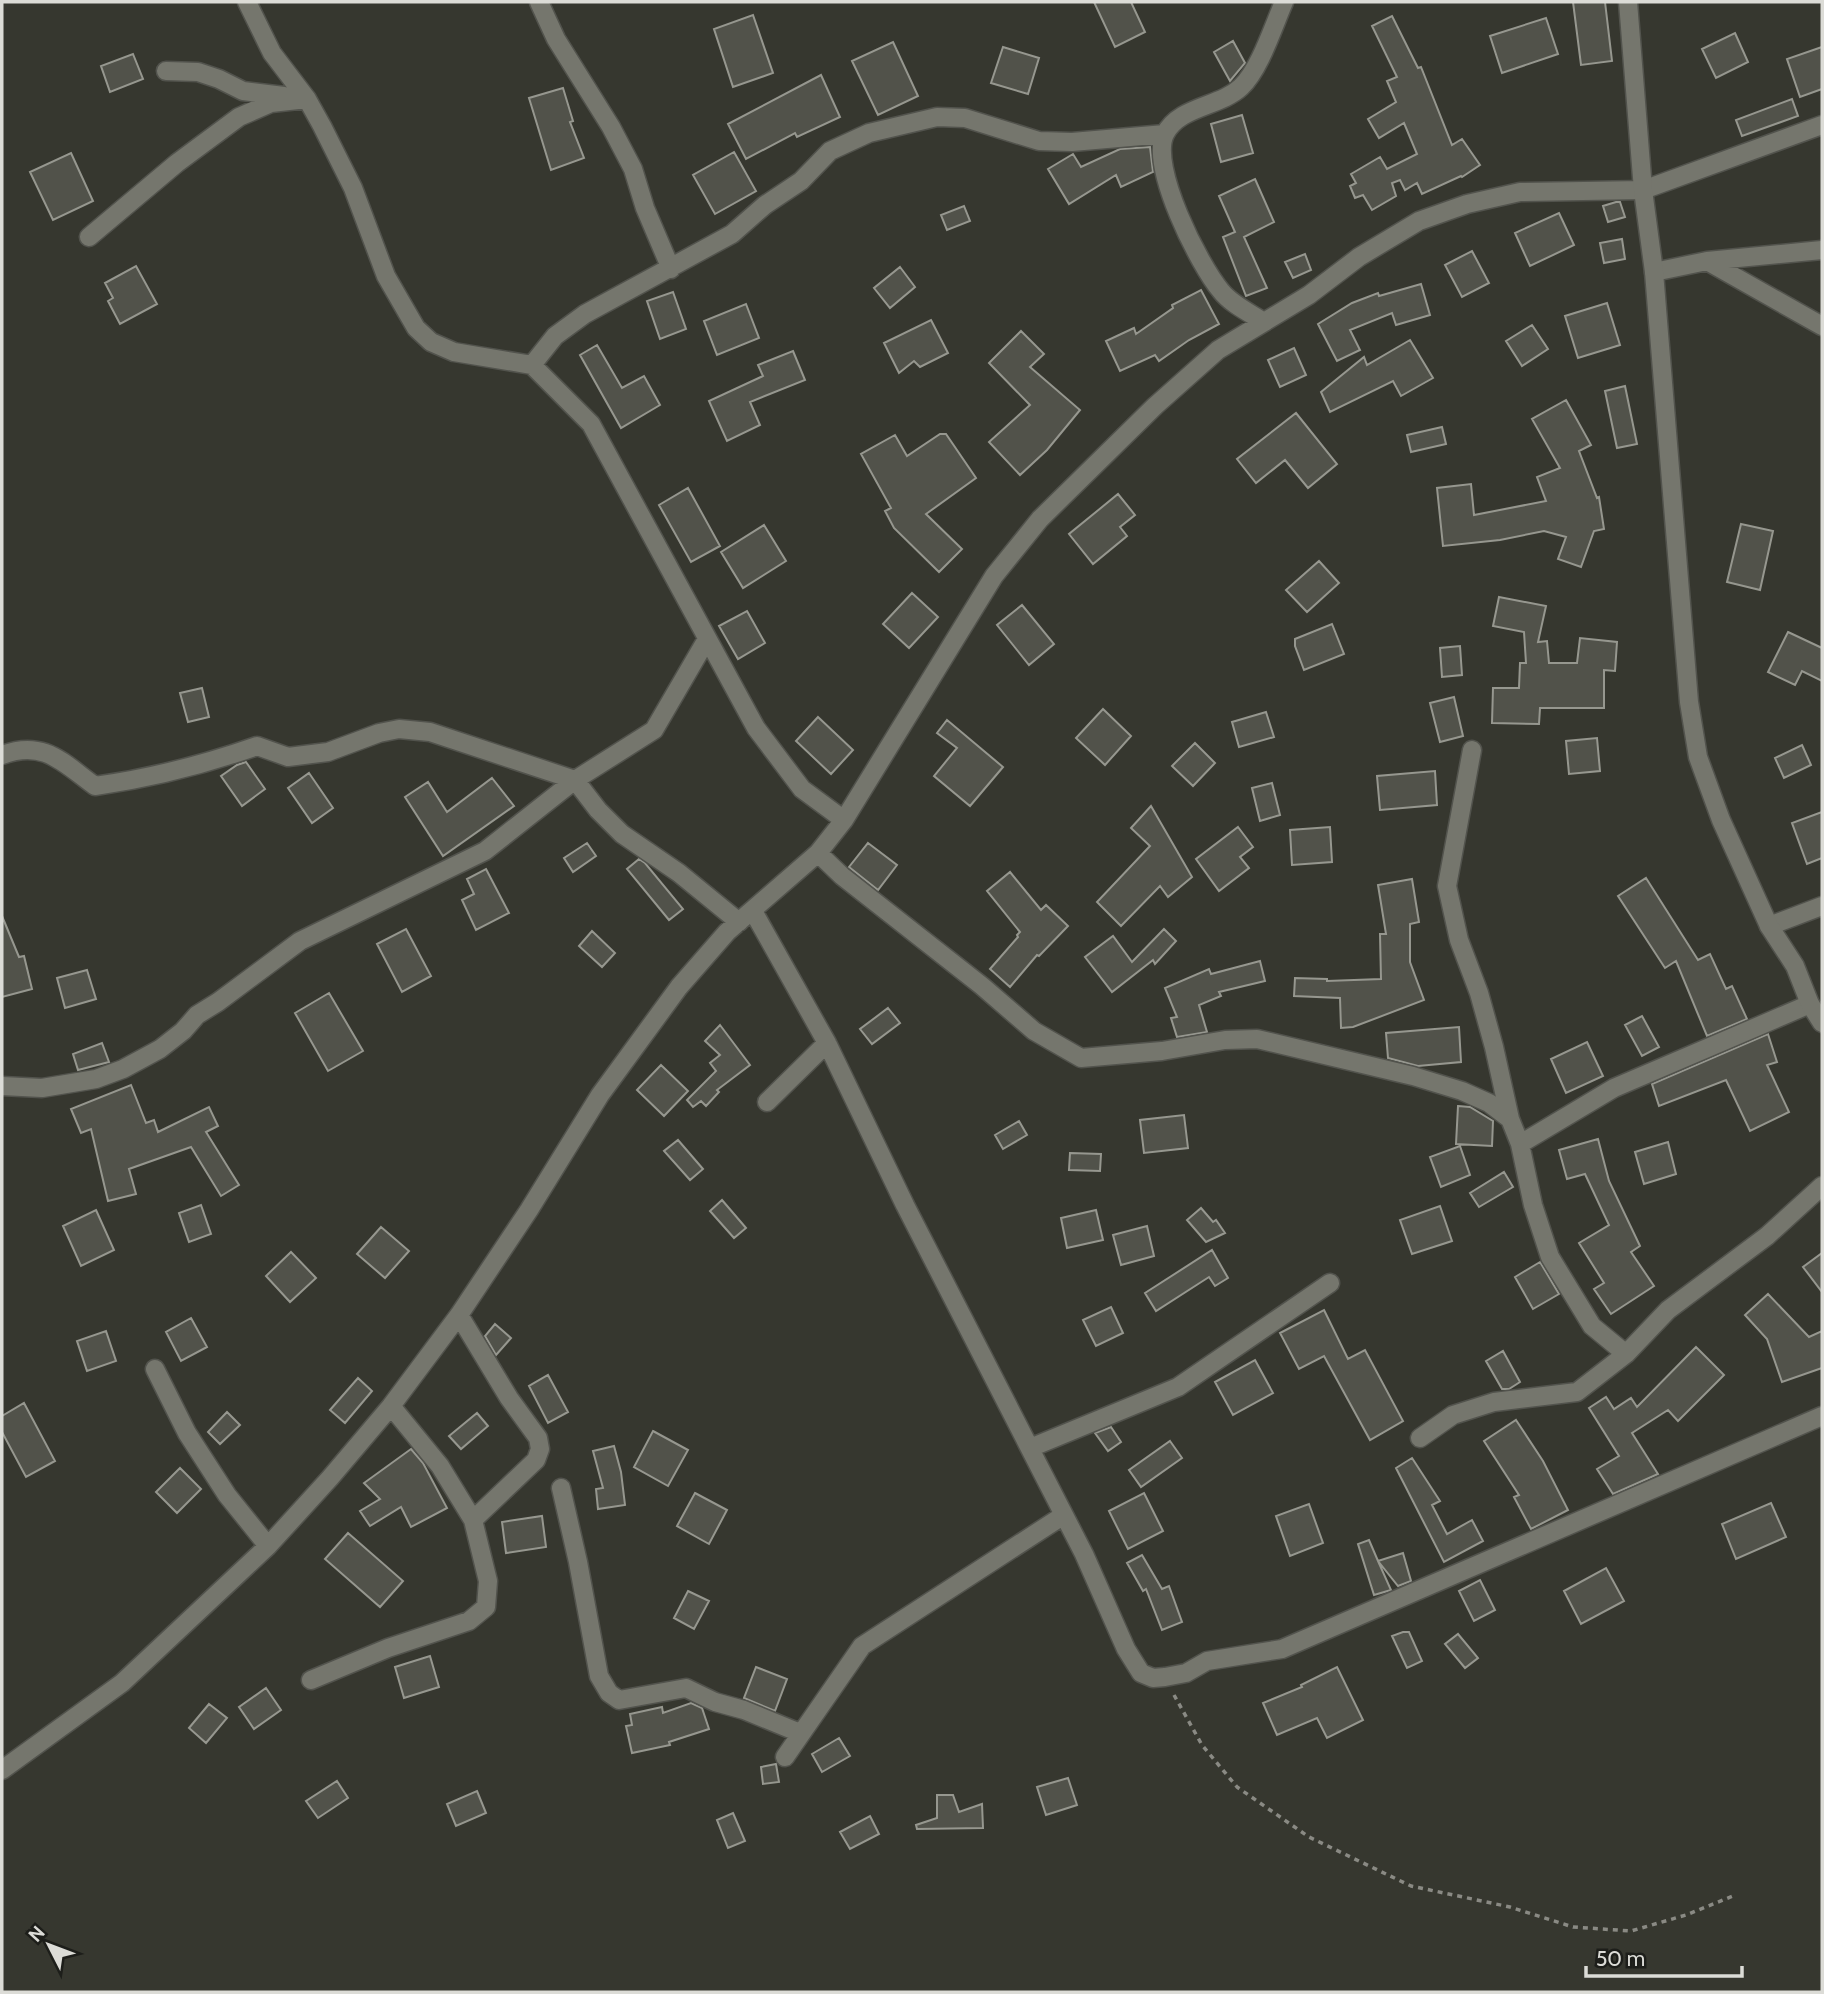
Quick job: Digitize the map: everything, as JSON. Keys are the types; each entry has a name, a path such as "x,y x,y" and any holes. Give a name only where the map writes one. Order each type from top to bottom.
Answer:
{"street":[{"path":"247,2 272,53 307,99 354,188 386,276 416,328 431,342 454,352 532,365 591,424 756,728 802,789 844,820"},
{"path":"539,2 556,39 611,127 633,169 645,208 671,269"},
{"path":"1264,322 1223,294 1203,268 1178,212 1164,171 1161,150 1165,134 1177,121 1197,108 1238,90 1249,78 1284,2"},
{"path":"1628,2 1643,190 1654,272 1689,702 1698,757 1721,820 1769,926 1795,966 1810,1004 1822,1023"},
{"path":"166,71 198,72 243,91 307,99"},
{"path":"89,237 177,163 239,117 271,103 307,99"},
{"path":"532,365 555,336 585,314 732,234 765,205 801,181 830,151 869,133 937,117 965,118 1039,141 1072,142 1165,134"},
{"path":"2,1770 122,1683 268,1546 391,1406 460,1315 600,1095 679,987 727,932 818,853 844,820 994,576 1040,519 1155,406 1218,350 1308,295 1359,257 1419,221 1467,204 1520,192 1643,190 1822,125"},
{"path":"1654,272 1707,261 1822,250"},
{"path":"1707,261 1822,326"},
{"path":"2,1086 42,1088 96,1079 123,1069 160,1049 183,1031 197,1015 300,941 485,851 575,780 654,730 707,639"},
{"path":"2,755 18,748 47,751 95,786 151,778 257,746 288,757 328,752 379,733 399,729 430,732 575,780 598,810 622,834 746,917 827,1043 911,1217 1084,1555 1126,1649 1141,1673 1153,1678 1186,1673 1207,1661 1282,1649 1822,1416"},
{"path":"1472,750 1447,886 1459,940 1479,993 1510,1119 1520,1144 1533,1205 1550,1257 1592,1326 1626,1354"},
{"path":"818,853 842,876 982,986 1034,1031 1081,1058 1162,1051 1226,1040 1257,1040 1462,1090 1489,1103 1510,1119"},
{"path":"1769,926 1822,906"},
{"path":"1520,1144 1614,1088 1810,1004"},
{"path":"766,1102 827,1043"},
{"path":"1420,1438 1453,1415 1494,1402 1577,1392 1626,1354 1668,1310 1767,1236 1822,1186"},
{"path":"1030,1448 1178,1387 1330,1283"},
{"path":"460,1315 509,1398 538,1438 540,1448 536,1460 473,1520"},
{"path":"155,1369 187,1433 227,1495 268,1546"},
{"path":"311,1680 388,1648 469,1621 485,1607 488,1581 473,1520 440,1466 391,1406"},
{"path":"561,1488 599,1676 608,1693 619,1700 686,1688 715,1702 744,1710 800,1733"},
{"path":"785,1757 862,1646 1064,1516"}],"path":[{"path":"1165,1678 1202,1745 1237,1787 1309,1837 1411,1886 1510,1906 1573,1927 1632,1931 1686,1915 1733,1896"}],"building":[{"path":"1094,2 1131,2 1145,32 1115,47"},
{"path":"1573,2 1605,2 1612,61 1581,65"},
{"path":"753,15 773,73 733,87 714,29"},
{"path":"1392,16 1418,68 1421,67 1452,145 1462,139 1480,165 1462,177 1422,194 1417,183 1405,190 1400,180 1392,183 1396,196 1372,210 1363,195 1355,198 1350,186 1356,183 1351,174 1380,157 1387,169 1417,154 1404,123 1379,138 1368,119 1396,102 1387,81 1397,77 1372,26"},
{"path":"1546,18 1558,54 1502,73 1490,36"},
{"path":"1735,33 1748,62 1716,78 1702,49"},
{"path":"1233,41 1245,63 1230,81 1214,52"},
{"path":"893,42 918,96 878,115 852,61"},
{"path":"1003,47 1039,58 1028,94 991,83"},
{"path":"1822,47 1822,89 1800,97 1787,59"},
{"path":"133,54 143,79 110,92 101,66"},
{"path":"821,75 840,117 797,137 795,133 746,159 728,124"},
{"path":"563,88 573,121 570,122 584,158 551,170 529,98"},
{"path":"1792,99 1798,116 1742,136 1736,120"},
{"path":"1242,115 1253,153 1221,162 1211,124"},
{"path":"1150,147 1153,172 1121,187 1116,175 1069,204 1048,169 1073,154 1081,167 1120,149"},
{"path":"734,152 756,191 715,214 693,175"},
{"path":"71,153 93,201 53,220 30,172"},
{"path":"1255,179 1274,222 1244,237 1267,288 1246,296 1223,237 1235,232 1219,196"},
{"path":"1620,202 1625,217 1608,222 1603,206"},
{"path":"964,206 970,221 947,230 941,215"},
{"path":"1559,213 1574,245 1530,266 1515,233"},
{"path":"1622,239 1625,259 1604,263 1600,243"},
{"path":"1472,251 1489,283 1462,297 1445,265"},
{"path":"1305,254 1311,270 1293,278 1285,262"},
{"path":"136,266 157,304 120,324 108,301 113,298 105,283"},
{"path":"900,267 915,287 890,308 874,288"},
{"path":"1421,284 1430,315 1396,325 1392,313 1350,330 1360,350 1337,361 1318,324 1352,303 1378,293 1379,296"},
{"path":"1201,290 1219,324 1189,340 1159,361 1155,355 1120,371 1106,341 1134,328 1136,334 1173,308 1172,305"},
{"path":"673,292 686,329 660,339 647,301"},
{"path":"1607,303 1620,345 1578,358 1565,316"},
{"path":"746,304 759,338 717,355 704,321"},
{"path":"931,320 948,353 920,367 914,361 899,373 884,343"},
{"path":"1532,325 1548,349 1522,366 1506,341"},
{"path":"1021,331 1044,354 1030,367 1080,410 1047,450 1020,475 989,442 1030,405 989,363"},
{"path":"1410,340 1433,378 1401,396 1393,381 1330,412 1321,392 1364,357 1367,365"},
{"path":"597,345 622,388 644,376 660,405 621,428 580,355"},
{"path":"1294,348 1306,375 1280,387 1268,360"},
{"path":"793,351 805,380 750,402 760,425 727,441 709,401 763,376 758,365"},
{"path":"1625,386 1637,444 1617,448 1605,391"},
{"path":"1566,400 1591,445 1579,451 1597,498 1599,497 1604,529 1594,531 1581,567 1558,559 1566,537 1544,531 1500,540 1443,546 1437,488 1471,484 1474,515 1546,501 1537,477 1560,468 1532,419"},
{"path":"1296,413 1337,464 1308,488 1285,460 1256,483 1237,459"},
{"path":"1442,427 1446,444 1411,452 1407,435"},
{"path":"940,434 946,434 976,478 926,514 962,549 939,572 894,528 885,511 891,508 861,454 895,435 907,456"},
{"path":"688,488 720,546 691,562 659,505"},
{"path":"1118,494 1135,515 1120,527 1127,536 1093,564 1069,534"},
{"path":"1741,524 1773,531 1760,590 1727,582"},
{"path":"764,525 786,561 743,588 721,552"},
{"path":"1319,561 1339,583 1307,612 1286,590"},
{"path":"912,593 938,617 909,648 883,624"},
{"path":"1499,597 1546,606 1538,642 1547,641 1549,663 1577,663 1580,638 1617,642 1615,671 1604,670 1604,708 1540,708 1539,724 1492,723 1493,688 1519,688 1520,663 1526,663 1524,632 1493,626"},
{"path":"1022,605 1054,644 1029,665 997,625"},
{"path":"747,611 765,643 738,659 719,626"},
{"path":"1332,624 1344,654 1304,670 1295,639"},
{"path":"1788,632 1822,648 1822,681 1802,671 1795,685 1768,672"},
{"path":"1460,646 1462,675 1442,677 1440,648"},
{"path":"202,688 209,717 188,722 180,693"},
{"path":"1454,697 1463,736 1440,742 1430,703"},
{"path":"1103,709 1131,736 1105,765 1076,738"},
{"path":"1266,712 1274,737 1239,747 1232,722"},
{"path":"818,717 853,750 831,774 796,741"},
{"path":"947,720 1003,767 970,806 934,776 957,748 937,733"},
{"path":"1597,738 1600,771 1569,774 1566,741"},
{"path":"1195,743 1215,763 1193,786 1172,766"},
{"path":"1802,745 1811,765 1784,778 1775,758"},
{"path":"246,762 265,789 242,806 221,776"},
{"path":"1435,771 1437,805 1380,810 1377,776"},
{"path":"309,773 333,808 312,823 288,788"},
{"path":"492,778 514,806 443,856 405,797 428,782 447,812"},
{"path":"1272,783 1280,815 1260,821 1252,788"},
{"path":"1151,806 1192,877 1168,897 1160,886 1121,926 1097,902 1150,846 1131,828"},
{"path":"1822,812 1822,858 1807,864 1792,823"},
{"path":"1238,827 1253,847 1240,857 1249,868 1219,891 1196,859"},
{"path":"1330,827 1332,862 1292,865 1290,830"},
{"path":"587,843 596,856 573,872 564,858"},
{"path":"868,843 897,865 878,890 849,867"},
{"path":"639,859 683,909 669,920 627,869"},
{"path":"486,869 509,913 476,930 462,900 474,894 467,879"},
{"path":"1010,872 1041,910 1046,905 1068,926 1037,955 1010,987 990,969 1020,932 987,891"},
{"path":"1646,878 1698,960 1710,954 1726,989 1732,986 1747,1019 1707,1036 1676,961 1665,968 1618,896"},
{"path":"1412,879 1419,922 1410,924 1410,962 1424,1000 1353,1027 1341,1028 1340,998 1294,996 1295,978 1327,981 1381,979 1380,934 1386,934 1378,885"},
{"path":"2,916 19,957 24,956 32,989 2,997"},
{"path":"406,929 431,976 402,992 377,944"},
{"path":"1164,929 1176,941 1155,964 1153,960 1112,992 1085,957 1113,936 1132,962"},
{"path":"592,931 615,953 602,967 579,946"},
{"path":"1260,961 1265,981 1219,992 1221,996 1199,1005 1207,1032 1177,1037 1171,1018 1177,1017 1165,988 1209,969 1211,974"},
{"path":"87,970 96,999 65,1008 57,978"},
{"path":"329,993 363,1051 328,1071 295,1013"},
{"path":"888,1008 900,1023 872,1044 860,1029"},
{"path":"1642,1016 1659,1047 1642,1056 1625,1025"},
{"path":"720,1025 750,1065 717,1090 719,1092 706,1106 701,1101 693,1107 687,1100 716,1071 710,1063 720,1055 705,1041"},
{"path":"1459,1027 1461,1062 1418,1066 1388,1058 1386,1033"},
{"path":"1768,1034 1777,1062 1767,1065 1789,1112 1750,1131 1726,1080 1659,1106 1652,1084"},
{"path":"1587,1042 1603,1076 1566,1093 1551,1059"},
{"path":"102,1043 109,1062 78,1070 73,1054"},
{"path":"661,1065 688,1091 664,1116 637,1090"},
{"path":"131,1085 146,1123 154,1120 158,1132 209,1107 218,1126 206,1132 239,1185 221,1196 191,1147 129,1169 136,1194 108,1201 91,1129 81,1133 71,1109"},
{"path":"1458,1106 1470,1107 1493,1121 1492,1146 1456,1144"},
{"path":"1184,1115 1188,1148 1144,1153 1140,1120"},
{"path":"1019,1121 1027,1135 1003,1149 995,1135"},
{"path":"1598,1139 1609,1181 1640,1246 1631,1252 1654,1286 1611,1314 1594,1289 1604,1283 1579,1243 1609,1225 1585,1174 1567,1179 1559,1150"},
{"path":"678,1140 703,1169 690,1180 664,1151"},
{"path":"1668,1142 1676,1174 1644,1184 1635,1152"},
{"path":"1460,1146 1470,1175 1441,1187 1430,1157"},
{"path":"1070,1153 1101,1154 1100,1171 1069,1170"},
{"path":"1504,1172 1513,1187 1479,1207 1470,1193"},
{"path":"722,1200 746,1228 734,1238 710,1211"},
{"path":"201,1205 211,1234 189,1242 179,1213"},
{"path":"1440,1206 1452,1241 1412,1254 1400,1220"},
{"path":"1201,1208 1213,1222 1216,1220 1225,1233 1206,1242 1187,1220"},
{"path":"96,1210 114,1250 81,1266 63,1226"},
{"path":"1096,1210 1103,1240 1067,1248 1061,1218"},
{"path":"1147,1226 1154,1256 1121,1265 1113,1235"},
{"path":"381,1227 409,1251 385,1278 357,1254"},
{"path":"1212,1250 1228,1278 1215,1286 1209,1277 1156,1311 1145,1293"},
{"path":"291,1252 316,1278 290,1302 266,1276"},
{"path":"1822,1253 1822,1292 1803,1267"},
{"path":"1540,1262 1559,1294 1533,1309 1515,1277"},
{"path":"1768,1294 1809,1337 1822,1331 1822,1368 1782,1382 1767,1339 1745,1315"},
{"path":"1111,1307 1123,1333 1096,1346 1083,1320"},
{"path":"1324,1310 1348,1359 1365,1350 1403,1421 1370,1440 1324,1356 1299,1369 1280,1333"},
{"path":"191,1318 207,1347 181,1361 166,1332"},
{"path":"495,1324 511,1338 496,1355 485,1336"},
{"path":"106,1331 116,1361 87,1371 77,1341"},
{"path":"1696,1347 1724,1375 1678,1421 1668,1410 1632,1433 1658,1474 1613,1494 1597,1469 1619,1456 1589,1408 1606,1397 1614,1409 1631,1398 1637,1407"},
{"path":"1503,1351 1520,1382 1509,1389 1502,1389 1486,1361"},
{"path":"1255,1360 1273,1393 1233,1415 1215,1382"},
{"path":"548,1375 568,1412 548,1423 529,1386"},
{"path":"358,1378 372,1391 345,1423 330,1410"},
{"path":"24,1403 55,1461 26,1477 2,1432 2,1416"},
{"path":"227,1412 240,1425 220,1444 208,1432"},
{"path":"477,1413 488,1426 461,1449 449,1436"},
{"path":"1516,1420 1543,1461 1568,1510 1531,1529 1514,1497 1519,1495 1484,1441"},
{"path":"1111,1427 1121,1442 1108,1451 1095,1433"},
{"path":"653,1431 688,1450 668,1486 634,1467"},
{"path":"1170,1441 1182,1458 1141,1487 1129,1470"},
{"path":"614,1446 621,1472 625,1505 598,1509 596,1489 603,1488 593,1451"},
{"path":"411,1449 423,1463 447,1508 411,1527 401,1507 370,1526 360,1511 380,1499 364,1483"},
{"path":"1412,1458 1440,1501 1432,1505 1447,1534 1472,1520 1483,1541 1444,1562 1396,1468"},
{"path":"180,1468 201,1489 177,1513 156,1492"},
{"path":"695,1493 727,1510 709,1544 677,1526"},
{"path":"1144,1493 1163,1531 1128,1549 1109,1511"},
{"path":"1771,1503 1786,1537 1736,1559 1722,1524"},
{"path":"1309,1504 1323,1543 1290,1556 1276,1516"},
{"path":"542,1516 546,1547 506,1553 502,1522"},
{"path":"348,1533 403,1581 380,1607 325,1559"},
{"path":"1369,1540 1391,1590 1374,1595 1358,1544"},
{"path":"1403,1553 1411,1581 1398,1586 1378,1561"},
{"path":"1142,1555 1162,1589 1169,1586 1182,1622 1162,1630 1146,1589 1143,1591 1127,1563"},
{"path":"1606,1568 1624,1601 1581,1624 1564,1591"},
{"path":"1480,1580 1495,1610 1474,1621 1459,1591"},
{"path":"688,1591 709,1601 694,1629 674,1618"},
{"path":"1409,1632 1422,1661 1407,1668 1392,1636"},
{"path":"1458,1634 1478,1658 1465,1668 1445,1644"},
{"path":"430,1656 439,1687 404,1698 395,1667"},
{"path":"756,1667 787,1679 775,1711 744,1698"},
{"path":"1337,1667 1363,1720 1327,1738 1317,1718 1277,1735 1263,1703 1302,1687 1301,1685"},
{"path":"266,1688 281,1710 254,1729 239,1707"},
{"path":"691,1703 702,1708 709,1729 669,1742 670,1745 632,1753 626,1726 632,1725 630,1714 662,1707 663,1713"},
{"path":"209,1704 227,1718 206,1743 189,1728"},
{"path":"839,1738 850,1756 822,1772 812,1754"},
{"path":"776,1764 779,1782 763,1784 761,1767"},
{"path":"1068,1778 1077,1805 1046,1815 1037,1787"},
{"path":"337,1781 348,1798 318,1818 306,1801"},
{"path":"477,1791 486,1813 456,1826 447,1804"},
{"path":"937,1795 953,1795 959,1812 982,1804 983,1828 917,1829 916,1825 937,1818"},
{"path":"733,1813 745,1841 728,1848 717,1820"},
{"path":"870,1816 879,1834 850,1849 840,1832"}]}
